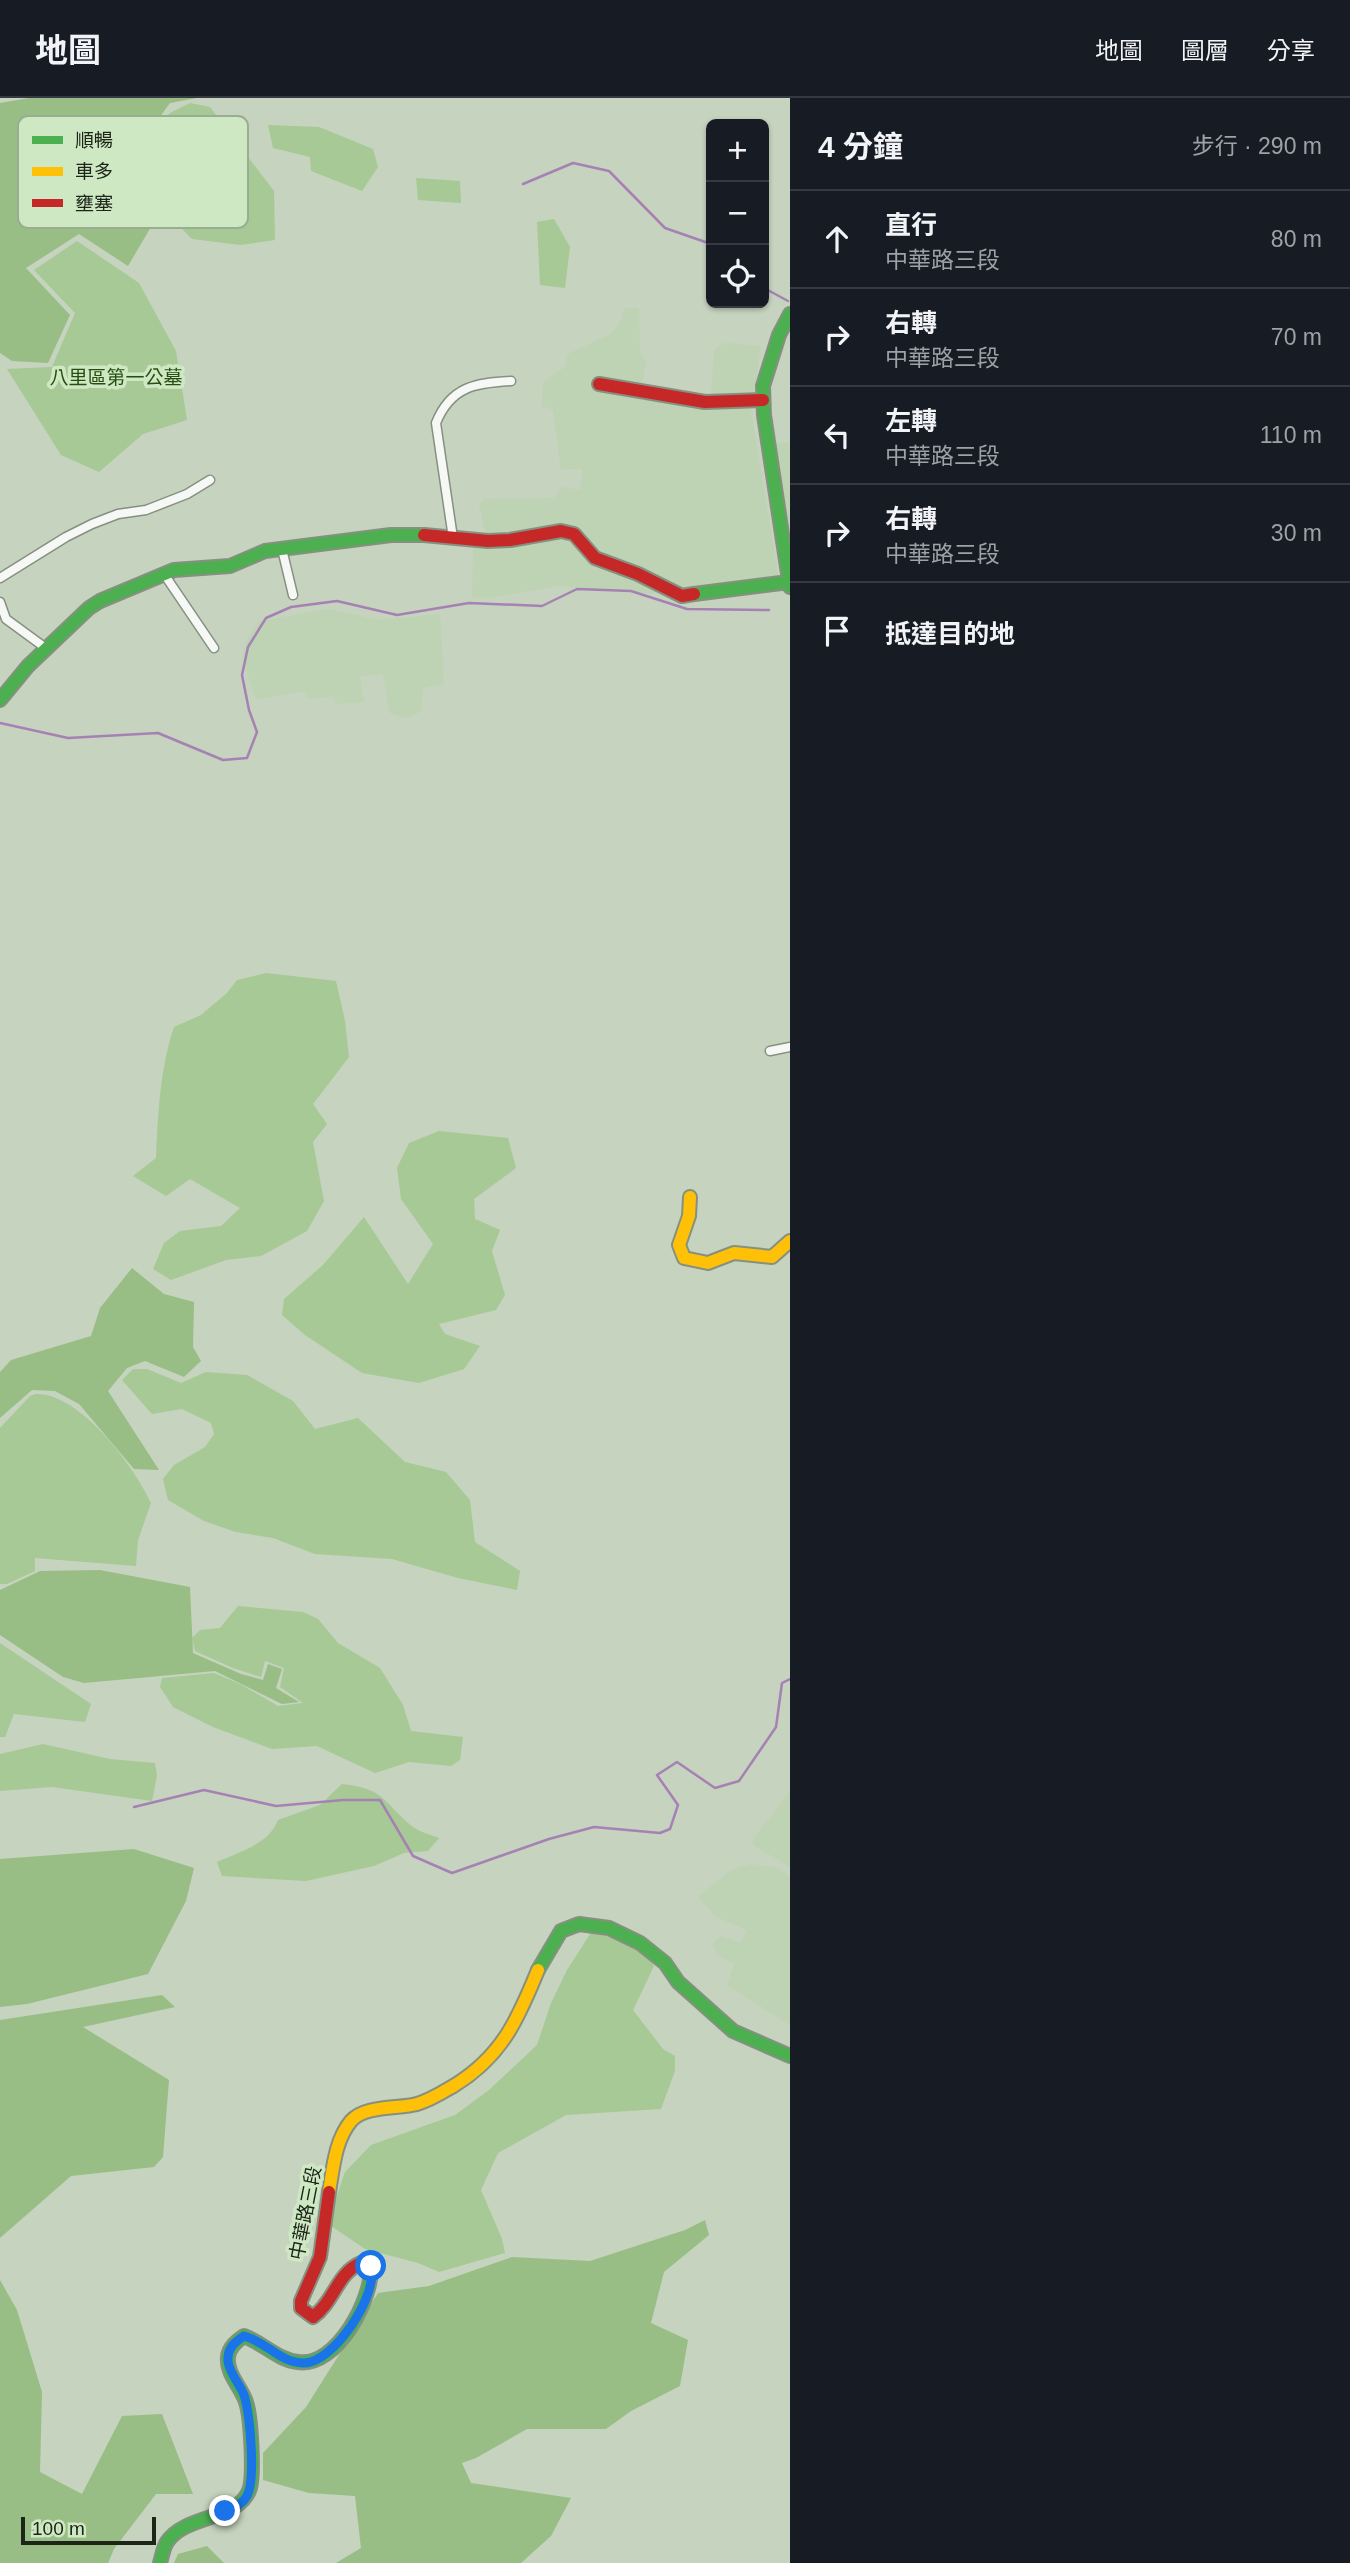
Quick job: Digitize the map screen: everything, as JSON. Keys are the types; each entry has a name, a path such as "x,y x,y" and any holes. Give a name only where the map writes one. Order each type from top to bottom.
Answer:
{"street":[{"path":"0,699 28,666 89,608 100,601 174,570 230,566 265,551 391,536 425,535 510,540 561,531 574,534 595,558 638,574 682,596 789,585 763,386 779,335 790,314"},
{"path":"453,538 436,423 443,406 460,392 481,383 511,381"},
{"path":"599,384 705,402 764,400"},
{"path":"0,578 92,524 118,514 146,510 187,494 210,480"},
{"path":"282,549 293,595"},
{"path":"164,575 214,648"},
{"path":"0,602 6,619 47,649"},
{"path":"770,1051 790,1046"},
{"path":"690,1197 689,1216 679,1245 684,1258 708,1263 734,1253 772,1257 790,1241"},
{"name":"中華路三段","path":"160,2563 166,2543 180,2529 241,2504 250,2487 250,2427 247,2406 243,2391 228,2364 228,2354 233,2343 244,2336 259,2340 290,2361 306,2363 318,2359 337,2343 363,2305 373,2273 371,2266 361,2263 347,2270 321,2313 313,2317 301,2308 300,2301 320,2257 333,2166 342,2135 352,2119 366,2112 417,2104 472,2074 499,2049 518,2019 542,1962 561,1931 579,1924 609,1928 640,1943 666,1963 678,1982 733,2031 790,2056"}],"shaded area":[{"path":"624,308 639,308 640,352 646,362 642,382 651,390 711,394 714,351 720,345 726,343 761,346 751,411 779,579 693,593 666,582 658,592 652,594 559,586 488,598 472,597 473,547 487,538 479,505 484,499 554,498 561,487 581,490 582,469 561,469 553,410 542,406 543,382 565,367 568,354 612,333 621,321"},
{"path":"789,442 790,447 790,543 776,443"},
{"path":"328,609 379,620 440,614 444,684 423,688 421,711 410,717 390,713 383,674 360,676 364,702 337,704 334,696 310,699 303,691 256,700 242,657 246,641 255,627 260,621"},
{"path":"790,1791 790,1867 753,1845 753,1839"},
{"path":"751,1864 778,1868 790,1877 790,2025 727,1985 734,1964 717,1955 713,1944 721,1936 741,1943 747,1930 716,1917 698,1897 732,1869"}],"green space":[{"path":"29,98 197,98 170,103 160,116 18,116 18,228 150,228 128,266 79,234 26,268 70,315 48,363 12,361 0,353 0,103"},
{"path":"190,103 210,107 217,116 168,116"},
{"path":"268,125 319,127 373,149 378,167 362,191 311,171 310,157 273,148"},
{"path":"248,157 274,191 275,240 241,245 192,239 181,228 248,228"},
{"path":"416,178 460,181 461,203 418,200"},
{"path":"554,219 570,247 565,288 540,285 537,222"},
{"name":"八里區第一公墓","path":"77,241 139,283 176,351 187,420 143,434 99,472 61,455 7,369 52,367 75,313 34,270"},
{"path":"266,973 336,981 345,1021 349,1057 313,1104 327,1124 313,1142 324,1201 307,1231 261,1256 226,1260 171,1280 153,1269 164,1243 180,1231 221,1226 240,1208 190,1179 166,1196 133,1176 156,1158 159,1108 169,1043 174,1027 201,1015 227,993 237,980"},
{"path":"439,1131 508,1138 516,1168 474,1199 475,1219 500,1230 492,1251 505,1295 496,1310 439,1324 445,1334 480,1346 464,1369 419,1383 362,1373 305,1335 282,1315 284,1299 323,1265 364,1217 408,1284 433,1244 401,1199 397,1168 409,1143"},
{"path":"132,1268 164,1294 194,1302 193,1347 201,1361 184,1377 145,1361 127,1368 108,1391 159,1470 134,1469 79,1404 55,1391 32,1390 0,1418 0,1372 11,1360 91,1336 100,1308"},
{"path":"133,1369 147,1369 181,1383 206,1372 247,1375 293,1401 315,1429 358,1418 405,1462 446,1472 470,1500 475,1542 520,1571 517,1590 458,1578 392,1559 315,1554 273,1538 236,1532 204,1521 168,1500 163,1479 174,1465 205,1447 214,1434 211,1423 182,1409 152,1414 122,1380"},
{"path":"36,1394 53,1397 70,1405 87,1418 119,1452 143,1488 151,1503 138,1540 136,1566 35,1558 35,1571 7,1584 0,1584 0,1428 30,1396"},
{"path":"100,1570 190,1587 193,1653 241,1674 263,1680 268,1664 282,1669 276,1688 299,1702 282,1704 215,1671 84,1683 63,1677 0,1635 0,1590 40,1571"},
{"path":"238,1606 303,1612 318,1619 338,1643 380,1668 403,1705 411,1731 463,1737 460,1760 451,1766 409,1762 375,1773 317,1746 272,1749 213,1727 173,1707 160,1687 162,1678 214,1673 240,1684 278,1706 303,1703 280,1687 284,1668 265,1661 261,1677 195,1651 192,1638 200,1630 220,1628"},
{"path":"0,1643 91,1704 85,1722 14,1714 5,1737 0,1737"},
{"path":"43,1744 110,1759 155,1763 157,1776 152,1801 52,1787 0,1791 0,1754"},
{"path":"342,1784 376,1793 413,1827 439,1838 428,1851 404,1853 374,1866 306,1881 222,1876 217,1862 261,1841 278,1820 320,1805"},
{"path":"134,1849 194,1868 186,1901 148,1974 27,2004 0,2007 0,1859"},
{"path":"592,1931 636,1947 654,1966 633,2010 663,2049 675,2056 675,2071 661,2109 566,2115 498,2153 481,2190 502,2239 505,2253 439,2272 418,2263 365,2249 331,2226 334,2204 345,2172 371,2145 455,2115 489,2090 537,2045 551,2003 567,1970"},
{"path":"162,1995 175,2007 83,2027 169,2080 163,2157 154,2167 71,2176 0,2238 0,2020"},
{"path":"705,2220 709,2235 664,2272 651,2323 688,2340 680,2386 631,2411 606,2429 527,2429 462,2463 471,2483 571,2498 551,2536 521,2563 336,2563 361,2548 355,2496 309,2493 263,2480 263,2453 306,2407 378,2293 429,2286 512,2257 590,2261 685,2230"},
{"path":"0,2280 17,2310 42,2392 40,2472 82,2494 122,2416 162,2414 193,2494 156,2494 114,2549 108,2563 0,2563"},
{"path":"207,2546 224,2563 174,2563 178,2554"}],"waterway":[{"path":"523,184 573,163 609,171 665,228 706,242"},
{"path":"769,291 788,301"},
{"path":"0,723 68,738 158,733 223,760 247,758 257,732 249,710 242,675 248,647 266,618 291,607 337,601 397,615 469,603 542,606 577,589 631,591 687,609 769,610"},
{"path":"134,1807 204,1790 276,1806 343,1800 380,1800 413,1856 452,1873 549,1839 594,1827 660,1833 670,1829 678,1805 657,1775 677,1762 715,1788 739,1781 776,1727 782,1683 790,1679"}],"traffic: fast":[{"path":"790,314 779,335 763,386 764,415 790,587"},
{"path":"0,700 28,666 89,608 174,570 230,566 265,551 391,535 424,535"},
{"path":"694,594 789,582"},
{"path":"538,1970 561,1931 579,1924 609,1928 640,1943 665,1963 678,1982 733,2031 790,2056"},
{"path":"160,2563 166,2544 175,2533 235,2506 244,2499 250,2488 252,2458 249,2420 244,2396 229,2369 228,2357 232,2347 244,2336 291,2361 312,2361 326,2354 339,2343 359,2312 370,2280 371,2266 368,2265"}],"traffic: slow":[{"path":"690,1197 689,1216 679,1245 684,1258 708,1263 734,1253 772,1257 790,1241"},
{"path":"329,2192 338,2146 351,2121 365,2112 422,2102 471,2074 485,2062 507,2035 538,1970"}],"traffic: jam":[{"path":"599,384 705,402 763,400"},
{"path":"424,535 488,541 561,531 574,534 595,558 638,574 682,596 694,594"},
{"path":"329,2192 320,2257 301,2301 301,2308 313,2317 326,2304 346,2274 361,2263 368,2265"}],"route":[{"path":"225,2511 241,2504 250,2487 250,2427 247,2406 243,2391 228,2364 228,2354 233,2343 244,2336 259,2340 290,2361 306,2363 318,2359 337,2343 363,2305 371,2284 371,2266"}]}
